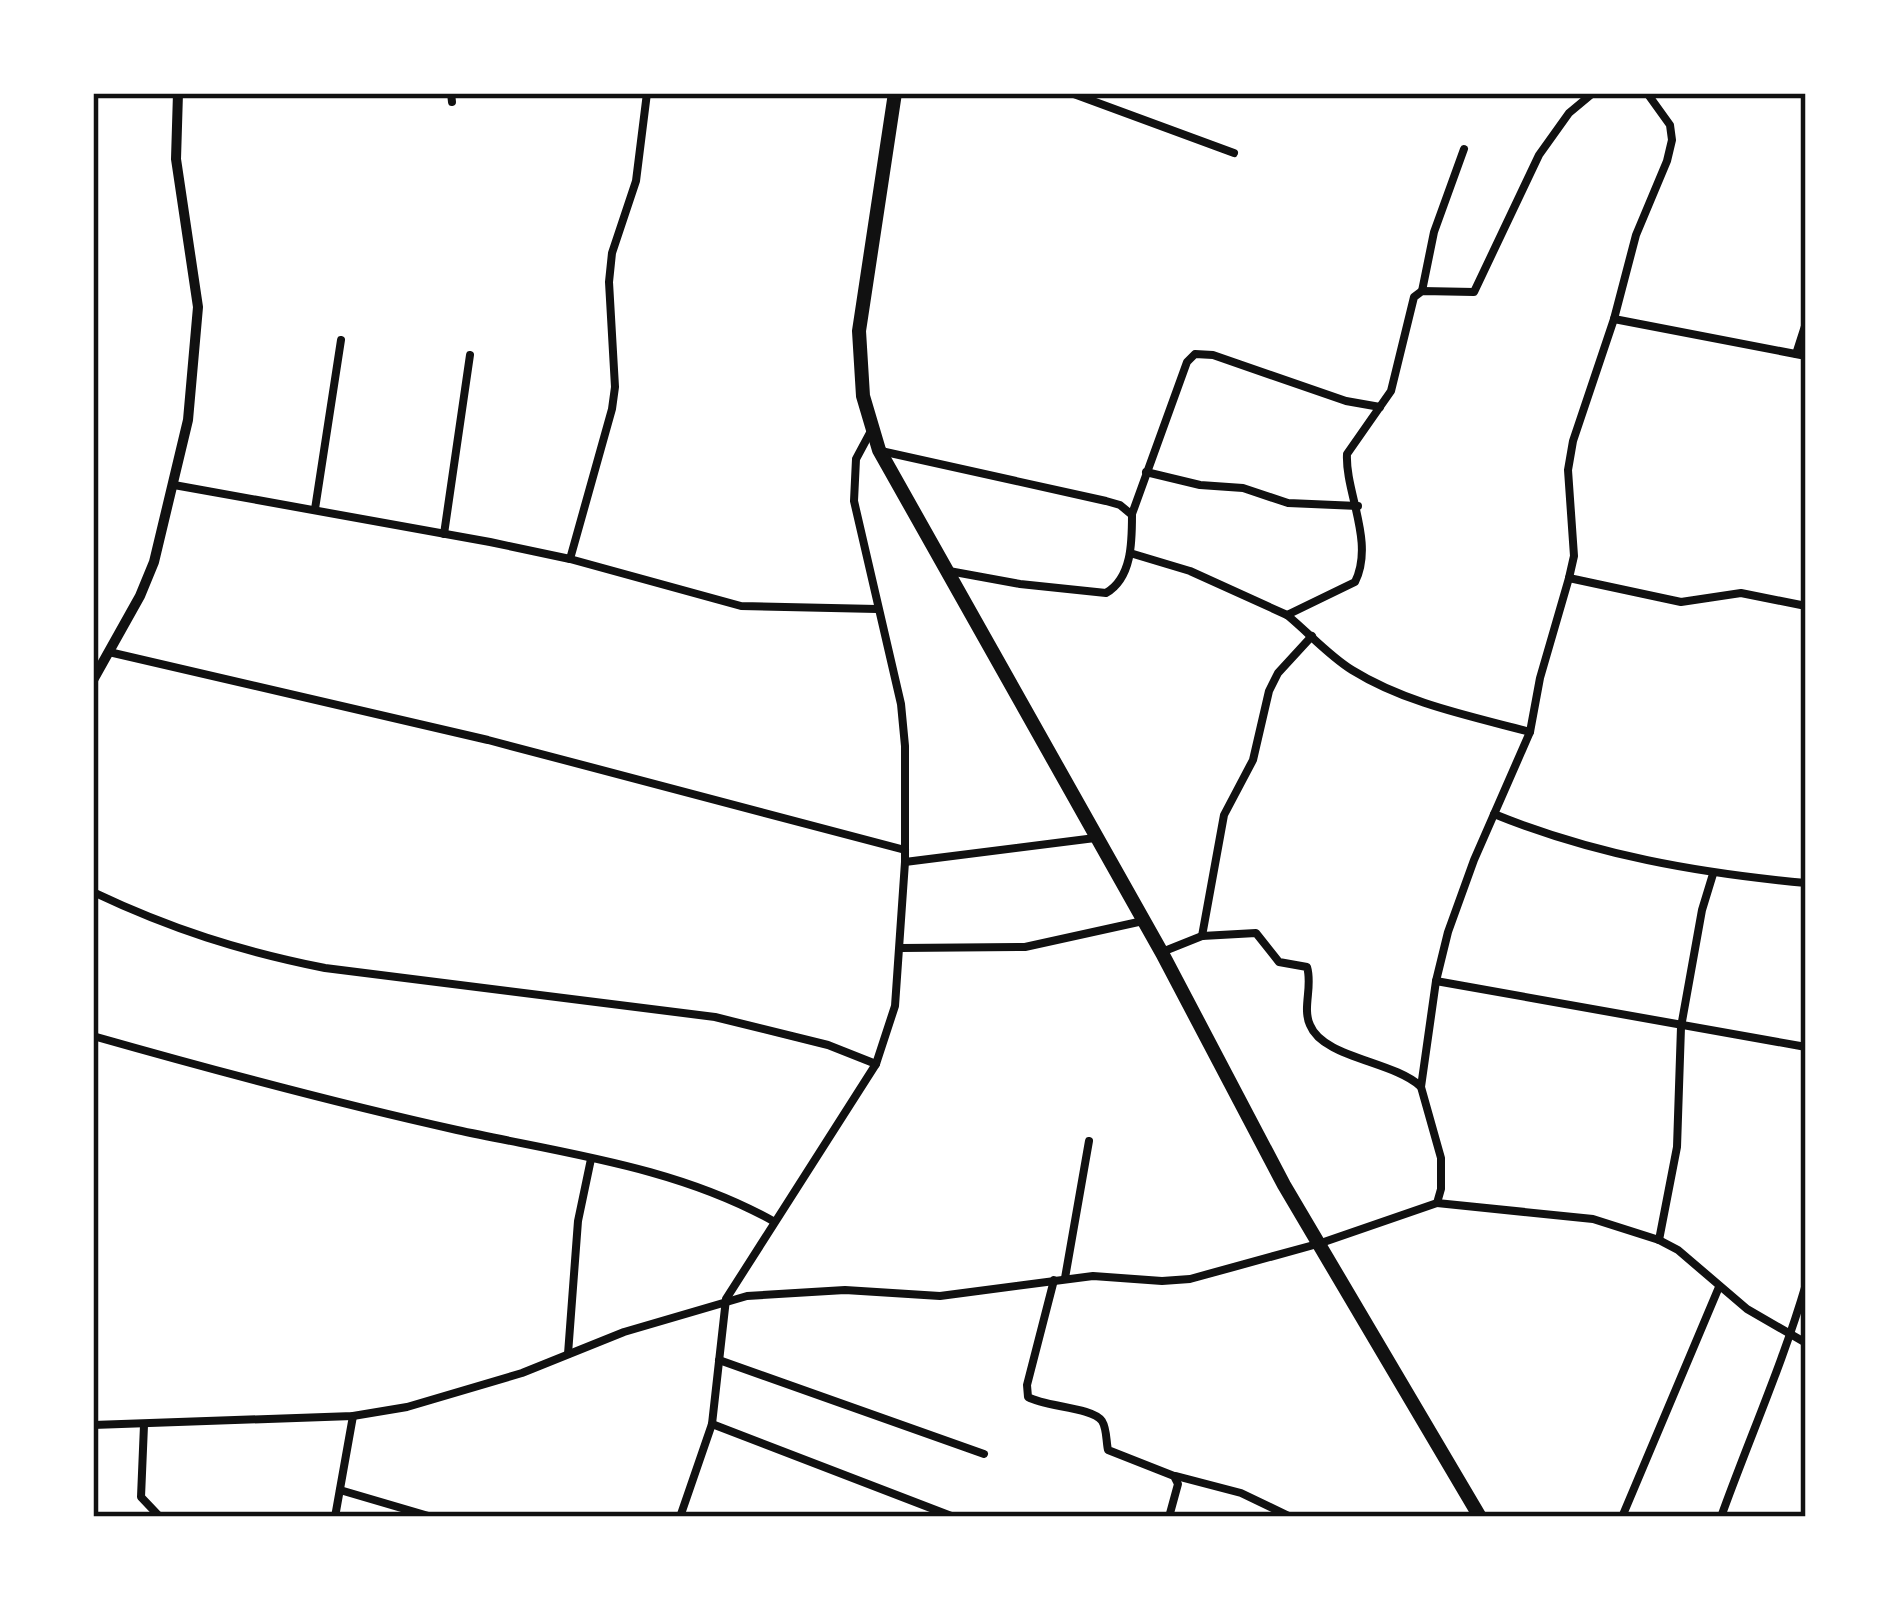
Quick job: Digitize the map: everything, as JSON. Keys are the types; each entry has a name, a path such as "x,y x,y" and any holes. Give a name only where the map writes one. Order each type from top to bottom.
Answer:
{"main road":[{"path":"895,93 859,331 859,366 871,431 1162,953 1284,1185 1480,1517"}],"street":[{"path":"93,680 154,562 174,485 198,340 198,307 176,159 178,93"},
{"path":"570,559 612,410 612,253 636,181 647,93"},
{"path":"1071,93 1234,153"},
{"path":"1287,615 1355,582 1360,565 1358,506 1347,454 1391,392 1414,297 1422,291 1474,292 1539,154 1569,113 1593,93"},
{"path":"1437,1203 1441,1158 1421,1087 1436,981 1448,932 1530,732 1569,578 1574,556 1568,470 1573,441 1636,235 1672,140 1670,125 1647,93"},
{"path":"1422,291 1434,232 1464,149"},
{"path":"1614,319 1801,355 1806,323"},
{"path":"315,508 341,340"},
{"path":"945,571 1106,592 1122,579 1130,553 1132,515 1187,362 1195,354 1213,355 1346,401 1380,407"},
{"path":"444,534 470,356"},
{"path":"680,1517 712,1424 726,1299 876,1064 895,1006 905,862 901,704 854,501 856,460 871,431"},
{"path":"879,450 1106,501 1132,515"},
{"path":"1146,472 1200,485 1243,488 1288,503 1358,506"},
{"path":"174,485 570,559 741,606 877,609"},
{"path":"1130,553 1190,571 1287,615 1330,655 1370,680 1439,707 1530,732"},
{"path":"1569,578 1681,602 1741,593 1806,606"},
{"path":"1202,936 1224,815 1253,760 1269,692 1278,673 1312,636"},
{"path":"109,652 420,723 905,850"},
{"path":"1494,814 1589,848 1713,874 1806,883"},
{"path":"905,862 1095,838"},
{"path":"1659,1240 1677,1148 1681,1027 1713,874"},
{"path":"93,892 155,922 266,956 325,968 715,1017 828,1046 876,1064"},
{"path":"901,948 1025,946 1143,921"},
{"path":"1162,953 1202,936 1256,934 1280,962 1307,967 1308,1016 1317,1035 1338,1050 1399,1070 1421,1087"},
{"path":"1436,981 1806,1047"},
{"path":"93,1036 405,1118 711,1191 773,1221"},
{"path":"1089,1141 1059,1279 1027,1385 1028,1397 1094,1414 1103,1422 1108,1450 1174,1476 1241,1493 1291,1517"},
{"path":"568,1354 578,1221 591,1159"},
{"path":"93,1425 352,1416 451,1396 726,1299 809,1290 940,1296 1059,1279 1190,1279 1321,1243 1437,1203 1593,1219 1659,1240 1678,1250 1719,1287 1806,1343"},
{"path":"1720,1517 1806,1284"},
{"path":"1622,1517 1719,1287"},
{"path":"719,1360 984,1454"},
{"path":"335,1517 352,1416"},
{"path":"144,1424 141,1498 160,1517"},
{"path":"712,1424 954,1517"},
{"path":"1169,1517 1178,1484 1174,1476"},
{"path":"340,1490 432,1517"}]}
